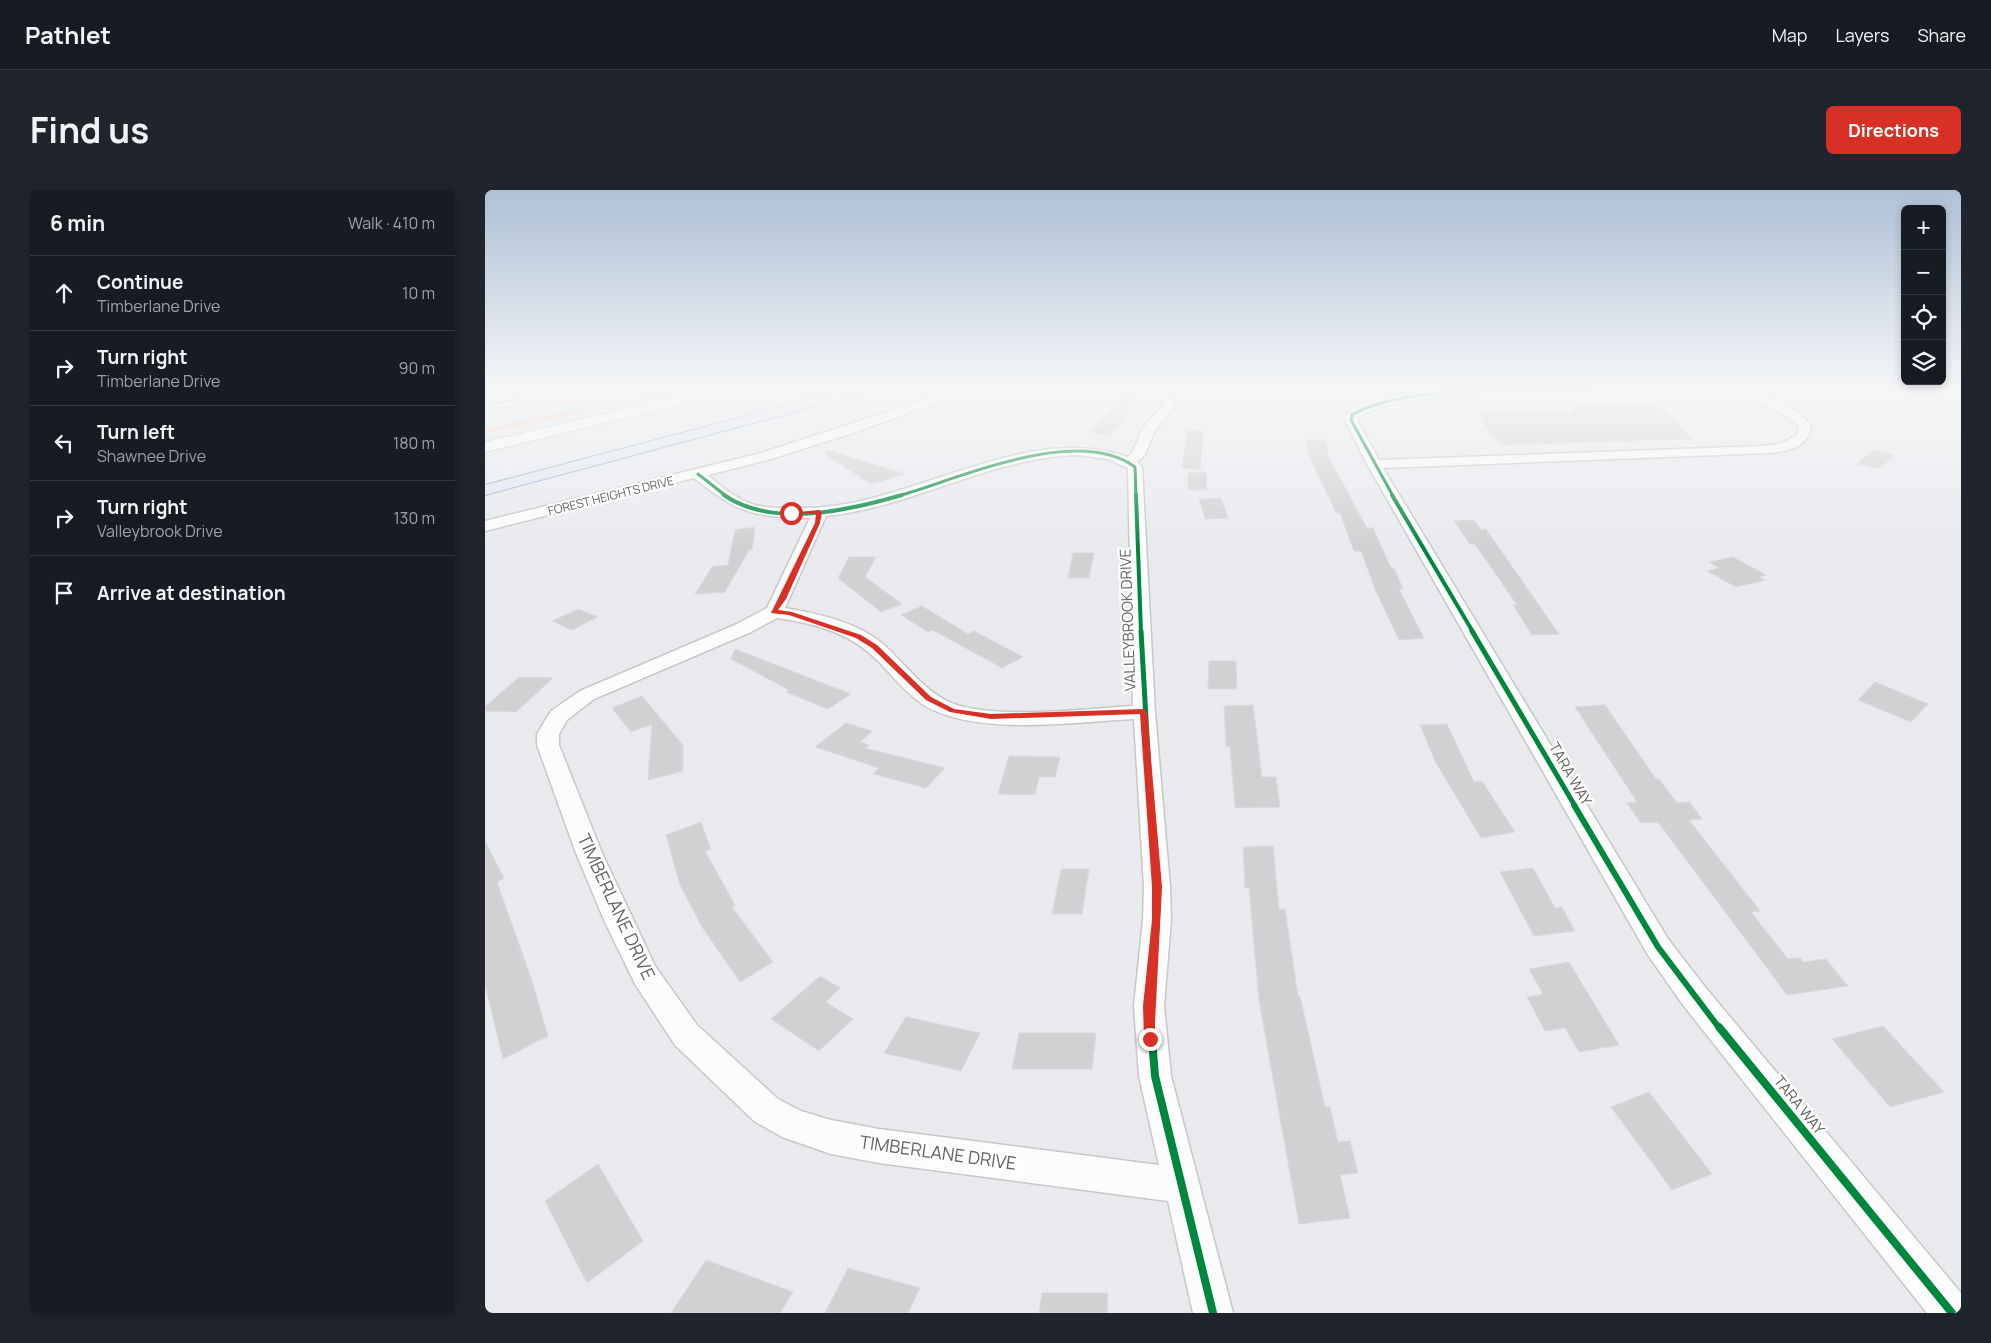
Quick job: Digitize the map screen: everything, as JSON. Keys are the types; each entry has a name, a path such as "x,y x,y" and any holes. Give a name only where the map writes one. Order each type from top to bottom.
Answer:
{"highway":[{"path":"485,475 612,442"},
{"path":"485,490 663,442"}],"street":[{"path":"485,447 504,442"},
{"name":"FOREST HEIGHTS DRIVE","path":"485,526 698,474 812,442"},
{"path":"698,474 740,505 749,508 791,513 819,512 888,498 1041,453 1089,451 1129,462 1138,455 1143,442"},
{"name":"TARA WAY","path":"1363,442 1658,947 1694,996 1952,1313"},
{"path":"1374,464 1756,450 1784,447 1794,442"},
{"name":"VALLEYBROOK DRIVE","path":"1129,462 1136,470 1144,712 1157,887 1157,920 1149,1006 1150,1039 1155,1076 1180,1185"},
{"path":"774,612 783,599 813,532 819,512"},
{"path":"774,612 790,613 859,636 874,647 929,698 953,711 1016,717 1144,712"},
{"name":"TIMBERLANE DRIVE","path":"774,612 744,628 587,695 559,716 548,734 547,745 589,853 618,920 645,974 686,1035 766,1110 794,1125 831,1137 879,1146 1180,1185"},
{"path":"1180,1185 1213,1313"}],"building":[{"path":"1185,442 1202,442 1200,469 1182,468"},
{"path":"1307,442 1326,442 1328,456 1367,528 1373,528 1390,566 1395,570 1403,589 1399,589 1424,638 1399,640 1375,589 1361,551 1354,551 1340,513 1336,513 1309,455"},
{"path":"1499,442 1584,442 1501,445"},
{"path":"827,450 906,474 871,484 825,454"},
{"path":"1873,450 1894,455 1879,469 1857,464"},
{"path":"1206,472 1207,490 1188,490 1188,473"},
{"path":"1221,498 1228,518 1205,519 1199,499"},
{"path":"1474,520 1481,530 1486,529 1559,634 1532,635 1513,605 1517,605 1475,544 1470,544 1454,521"},
{"path":"755,527 752,550 749,550 725,592 695,594 712,567 728,565 735,530"},
{"path":"1073,553 1094,553 1089,578 1068,578"},
{"path":"849,557 876,557 865,577 902,604 881,612 838,578"},
{"path":"1733,557 1766,575 1759,577 1765,580 1736,587 1707,571 1719,568 1709,562"},
{"path":"922,606 968,634 974,631 1023,657 1002,668 933,630 928,632 901,615"},
{"path":"578,609 598,617 572,630 552,621"},
{"path":"735,649 851,694 828,709 786,692 789,690 731,659"},
{"path":"1209,661 1236,661 1237,689 1208,689"},
{"path":"519,677 553,678 516,712 485,711 485,707"},
{"path":"1875,682 1928,704 1911,722 1858,700"},
{"path":"642,696 683,745 683,771 648,780 652,724 631,732 612,708"},
{"path":"1253,705 1262,777 1276,777 1280,807 1235,808 1230,747 1226,747 1224,706"},
{"path":"1605,705 1656,779 1659,779 1677,803 1690,802 1702,819 1689,820 1760,911 1751,912 1788,959 1800,958 1803,962 1826,959 1848,986 1787,995 1658,822 1641,823 1627,803 1637,802 1575,707"},
{"path":"846,723 872,731 860,742 869,745 865,748 945,768 926,788 873,774 879,768 815,747"},
{"path":"1447,724 1474,782 1482,781 1515,832 1481,838 1435,761 1420,725"},
{"path":"1009,756 1060,757 1055,777 1039,777 1035,795 998,794"},
{"path":"701,822 711,849 705,851 735,905 732,907 773,962 740,982 702,927 680,885 666,835"},
{"path":"485,841 504,878 497,882 532,981 548,1036 503,1059 485,985"},
{"path":"1273,846 1279,909 1285,909 1298,996 1300,996 1325,1107 1330,1107 1338,1142 1350,1141 1358,1173 1340,1175 1350,1218 1299,1224 1259,1000 1249,888 1245,888 1243,847"},
{"path":"1533,868 1555,908 1562,907 1575,931 1534,936 1500,872"},
{"path":"1061,869 1089,869 1082,914 1052,914"},
{"path":"1569,962 1619,1045 1579,1052 1565,1028 1545,1031 1527,997 1543,994 1529,969"},
{"path":"820,976 840,988 826,1002 853,1019 819,1051 771,1019"},
{"path":"906,1017 980,1033 961,1071 884,1053"},
{"path":"1883,1026 1944,1092 1890,1107 1832,1039"},
{"path":"1019,1033 1096,1033 1092,1069 1012,1069"},
{"path":"1649,1092 1712,1174 1672,1190 1611,1107"},
{"path":"598,1164 643,1241 587,1283 545,1201"},
{"path":"706,1260 793,1292 780,1313 671,1313"},
{"path":"848,1268 920,1288 908,1313 825,1313"},
{"path":"1042,1293 1108,1293 1107,1313 1039,1313"}],"cycle path":[{"path":"1363,442 1658,947 1694,996 1952,1313"},
{"path":"698,474 729,499 746,507 774,512 811,513 836,511 885,500 997,465 1045,453 1061,451 1094,452 1120,459 1135,467 1144,712 1157,887 1157,920 1149,1006 1155,1076 1213,1313"}],"route":[{"path":"791,513 819,512 819,518 783,599 774,612 790,613 859,636 874,647 929,698 953,711 1016,717 1144,712 1157,887 1157,920 1149,1006 1150,1039"}]}
